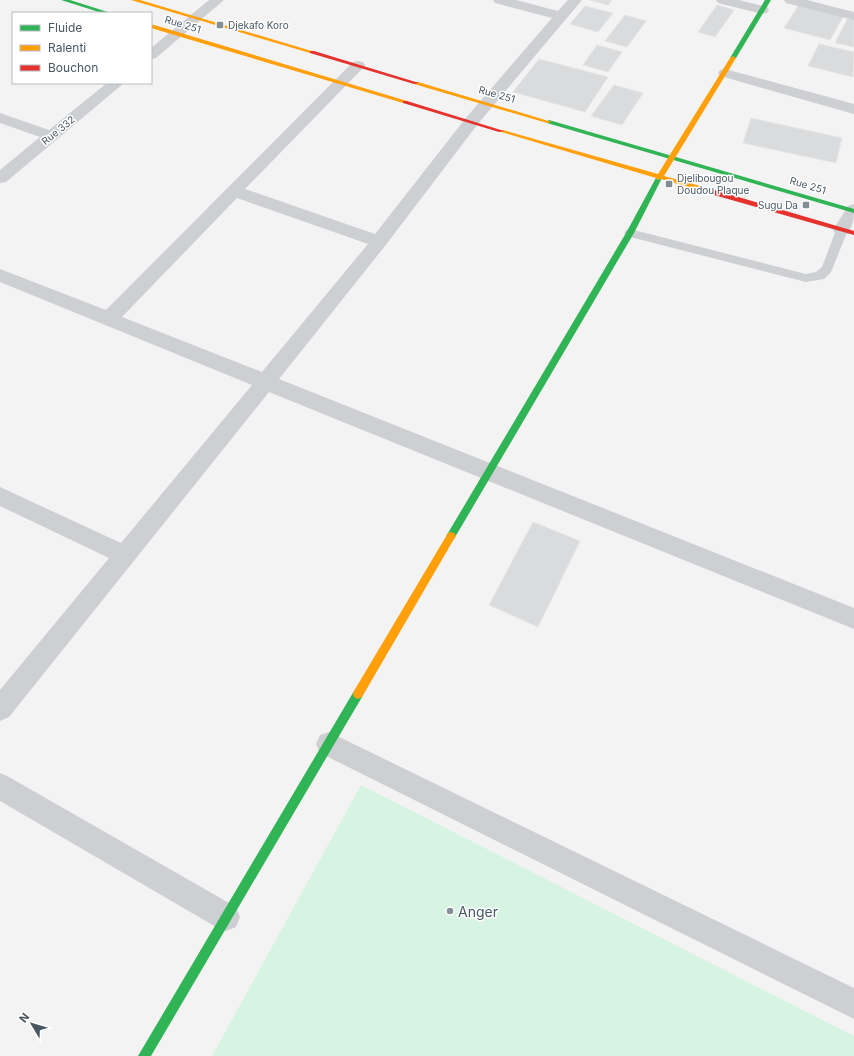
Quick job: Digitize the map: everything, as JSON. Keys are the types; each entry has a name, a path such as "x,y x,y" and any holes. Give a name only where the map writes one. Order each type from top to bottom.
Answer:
{"main road":[{"path":"64,0 105,12"},
{"name":"Rue 251","path":"134,0 854,211"},
{"path":"144,1056 630,233 660,177 725,73 765,5"},
{"name":"Rue 251","path":"152,26 471,122 848,232"}],"street":[{"path":"152,54 217,0"},
{"path":"500,0 562,16"},
{"path":"0,709 379,242 471,122 574,0"},
{"path":"723,0 765,5"},
{"path":"791,0 854,16"},
{"path":"108,319 358,65"},
{"path":"725,73 854,109"},
{"name":"Rue 332","path":"0,178 115,84"},
{"path":"0,118 51,136"},
{"path":"234,191 379,242"},
{"path":"848,232 854,211"},
{"path":"0,275 854,619"},
{"path":"0,496 124,555"},
{"path":"328,744 854,1004"},
{"path":"0,786 226,917"}],"lane":[{"path":"630,233 806,278 820,276 827,269 848,232"}],"green space":[{"name":"Anger","path":"361,785 854,1036 854,1056 212,1056"}],"building":[{"path":"589,0 612,0 608,5"},
{"path":"800,3 844,15 830,40 784,28"},
{"path":"717,5 734,10 715,37 698,32"},
{"path":"585,6 613,13 598,32 570,24"},
{"path":"625,15 646,21 627,47 605,41"},
{"path":"849,16 854,17 854,47 835,43"},
{"path":"819,44 854,52 853,77 808,66"},
{"path":"597,45 622,52 608,72 583,65"},
{"path":"539,59 608,77 585,112 513,92"},
{"path":"614,85 643,93 622,125 591,116"},
{"path":"751,118 842,138 836,163 743,143"},
{"path":"533,522 580,541 538,627 489,605"}],"traffic: fast":[{"path":"64,0 105,12"},
{"path":"733,58 768,0"},
{"path":"549,122 854,211"},
{"path":"451,536 630,233 659,178"},
{"path":"144,1056 358,694"}],"traffic: slow":[{"path":"134,0 312,52"},
{"path":"152,26 405,102"},
{"path":"659,178 733,58"},
{"path":"416,83 549,122"},
{"path":"501,131 709,191"},
{"path":"358,694 451,536"}],"traffic: jam":[{"path":"312,52 416,83"},
{"path":"405,102 501,131"},
{"path":"709,191 854,233"}],"place":[{"name":"Djekafo Koro","path":"220,25"},
{"name":"Djelibougou Doudou Plaque","path":"669,184"},
{"name":"Sugu Da","path":"806,205"},
{"name":"Anger","path":"450,911"}]}
